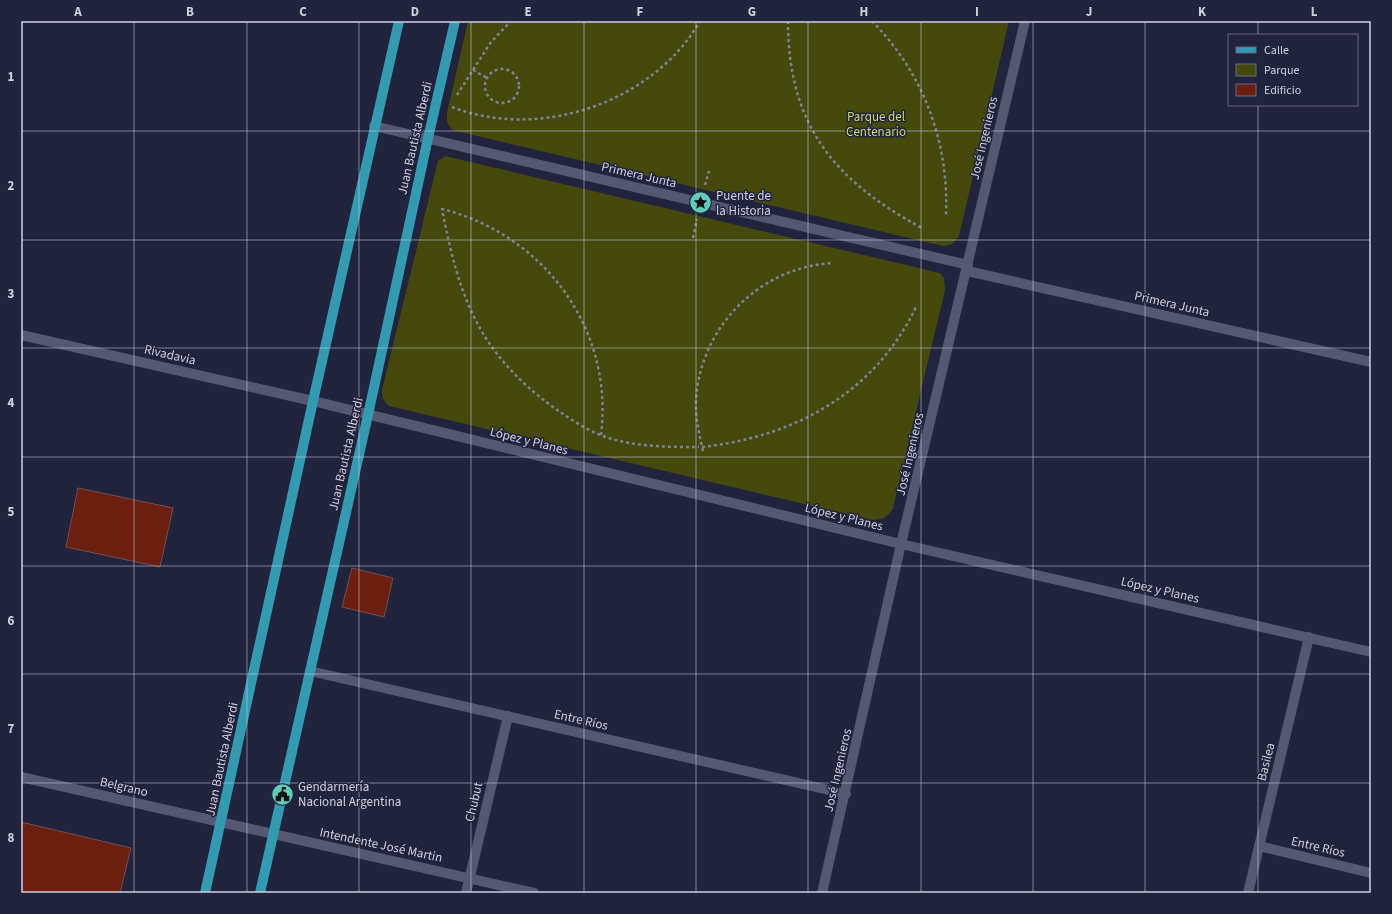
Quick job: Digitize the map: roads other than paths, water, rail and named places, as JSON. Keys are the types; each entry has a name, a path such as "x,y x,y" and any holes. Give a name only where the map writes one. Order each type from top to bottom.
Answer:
{"main road":[{"name":"Juan Bautista Alberdi","path":"205,893 222,822 313,401 398,21"},
{"name":"Juan Bautista Alberdi","path":"260,893 455,21"}],"street":[{"name":"José Ingenieros","path":"822,893 846,794 901,544 1025,21"},
{"name":"Primera Junta","path":"374,126 967,268 1371,362"},
{"name":"Rivadavia","path":"21,335 313,401"},
{"name":"López y Planes","path":"313,401 901,544 1371,652"},
{"name":"Basilea","path":"1248,893 1309,637"},
{"name":"Entre Ríos","path":"310,671 846,794"},
{"name":"Chubut","path":"466,893 508,716"},
{"name":"Belgrano","path":"21,777 222,822"},
{"name":"Intendente José Martin","path":"222,822 534,893"},
{"name":"Entre Ríos","path":"1259,846 1371,873"}],"place":[{"name":"Puente de la Historia","path":"700,203"},
{"name":"Gendarmería Nacional Argentina","path":"283,794"}],"park label":[{"name":"Parque del Centenario","path":"876,124"}]}
